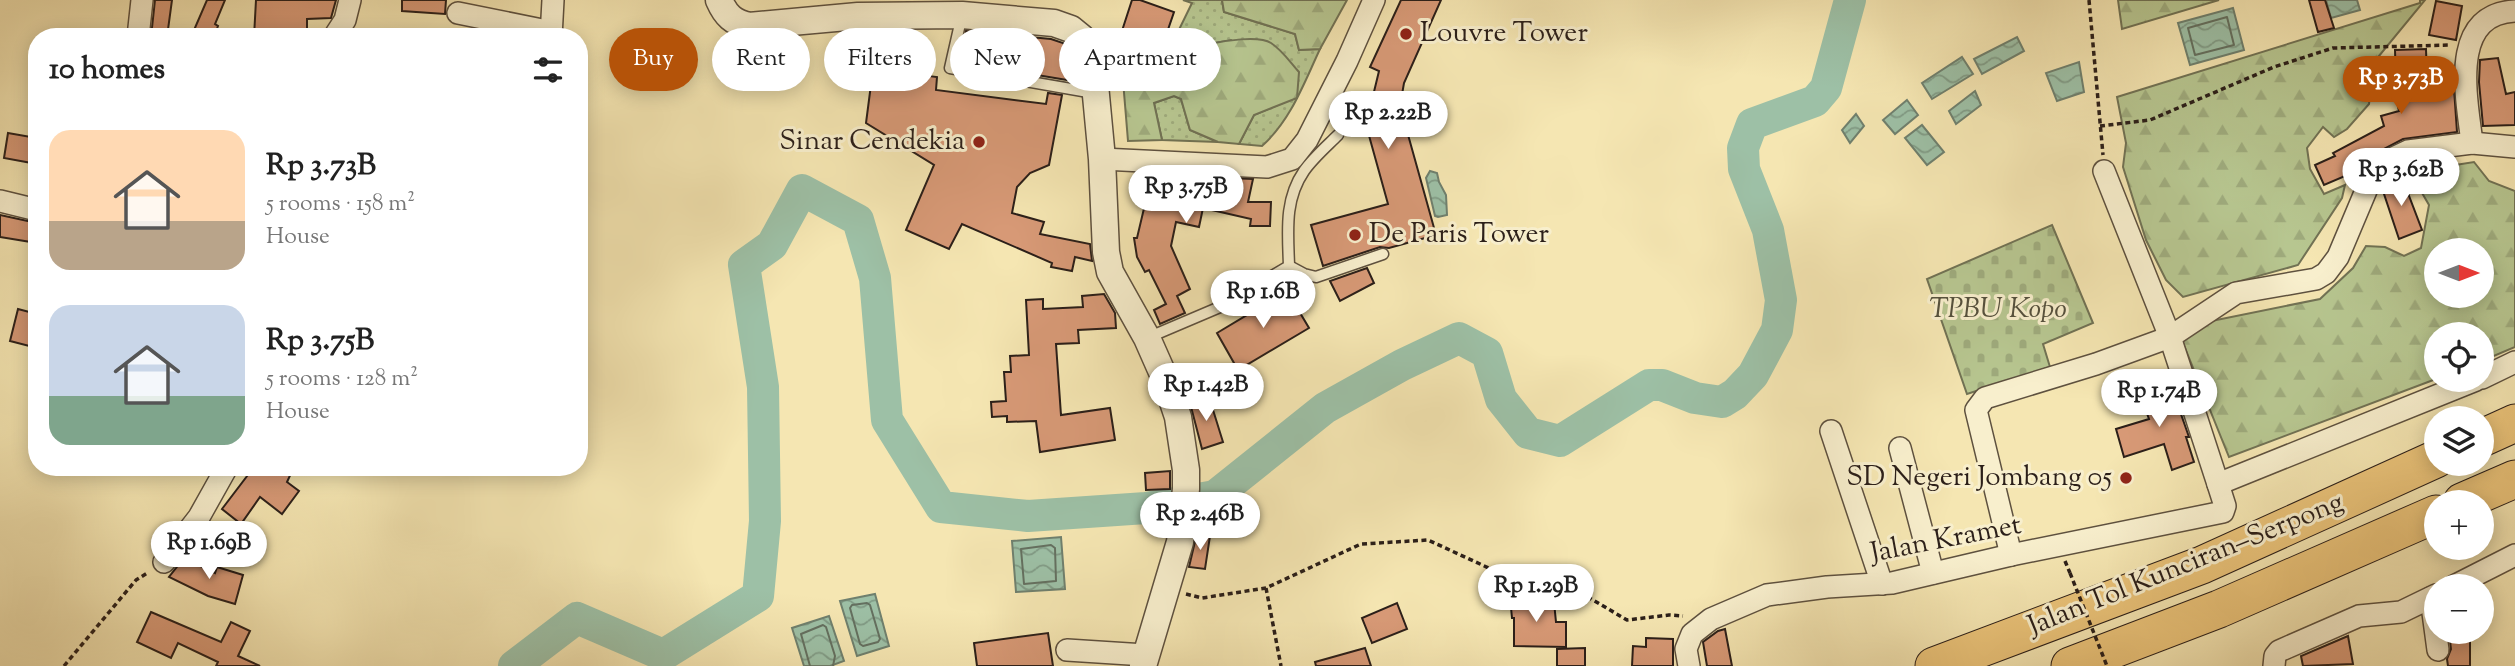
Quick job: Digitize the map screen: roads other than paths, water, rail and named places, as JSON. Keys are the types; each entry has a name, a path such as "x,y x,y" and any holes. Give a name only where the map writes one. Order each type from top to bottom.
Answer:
{"highway":[{"path":"2494,433 2515,423"},
{"name":"Jalan Tol Kunciran–Serpong","path":"1934,666 2202,565 2424,464"},
{"path":"2490,490 2515,479"},
{"name":"Jalan Tol Kunciran–Serpong","path":"2070,666 2219,609 2424,519"}],"street":[{"path":"139,28 142,0"},
{"path":"340,28 351,0"},
{"path":"551,28 552,0"},
{"path":"719,0 725,14 736,23 749,26 858,16 962,15 1054,23 1071,29 1082,38 1092,53 1102,159 1106,251 1110,272 1147,338 1166,380 1178,417 1184,448 1186,489 1180,542 1144,660 1068,650"},
{"path":"1102,159 1266,167 1292,159 1307,140 1374,0"},
{"path":"2472,143 2465,65 2470,45 2483,22 2505,12 2515,11"},
{"path":"458,13 524,28"},
{"path":"2011,555 1976,410 1985,398 2096,364 2170,337 2236,293 2316,279 2326,273 2338,257 2370,181 2389,160 2408,151 2472,143 2515,147"},
{"path":"2104,171 2170,337 2218,484 2446,392"},
{"path":"0,201 28,208"},
{"path":"2494,372 2515,362"},
{"path":"1830,431 1882,584"},
{"path":"1899,448 1933,573"},
{"path":"164,562 199,517 222,476"},
{"name":"Jalan Kramet","path":"1689,666 1686,649 1692,634 1711,619 1766,595 1827,587 1882,584 2223,512 2218,484"},
{"path":"2478,574 2515,555"},
{"path":"2274,666 2275,656 2279,651 2359,616 2401,612 2424,601"},
{"path":"2438,644 2438,650"}],"lane":[{"path":"962,15 950,68 1082,93 1097,93"},
{"path":"1289,266 1287,217 1293,192 1305,170 1338,135"},
{"path":"1289,266 1304,274 1316,276 1382,254"},
{"path":"1147,338 1220,307 1289,266"}],"water":[{"path":"2326,0 2357,0 2360,10 2331,18"},
{"path":"2233,8 2244,50 2190,65 2178,23"},
{"path":"2017,37 2024,51 1982,74 1974,59"},
{"path":"1962,57 1973,74 1932,99 1922,83"},
{"path":"2079,62 2084,92 2057,101 2046,73"},
{"path":"1975,91 1981,105 1956,124 1949,111"},
{"path":"1907,100 1918,115 1895,134 1883,120"},
{"path":"1856,114 1864,126 1850,143 1842,130"},
{"path":"1922,125 1944,152 1927,165 1905,138"},
{"path":"1430,171 1437,173 1446,195 1447,215 1435,216 1426,178"},
{"path":"1061,537 1065,589 1016,592 1012,541"},
{"path":"875,594 889,646 857,656 840,601"},
{"path":"829,616 844,661 830,666 804,666 792,628"}],"waterway":[{"path":"514,666 577,618 663,655 758,596 765,521 763,387 744,265 772,245 802,190 858,220 875,278 887,420 941,507 1028,516 1146,508 1215,496 1325,408 1402,365 1459,338 1487,353 1501,399 1528,433 1560,441 1649,385 1662,385 1695,398 1722,402 1735,394 1753,375 1777,330 1781,300 1768,230 1744,169 1743,148 1752,124 1815,101 1826,88 1850,0"}],"place":[{"name":"Louvre Tower","path":"1406,34"},
{"name":"Sinar Cendekia","path":"979,142"},
{"name":"De Paris Tower","path":"1355,235"},
{"name":"SD Negeri Jombang 05","path":"2126,478"}],"park label":[{"name":"TPBU Kopo","path":"1998,310"}]}
